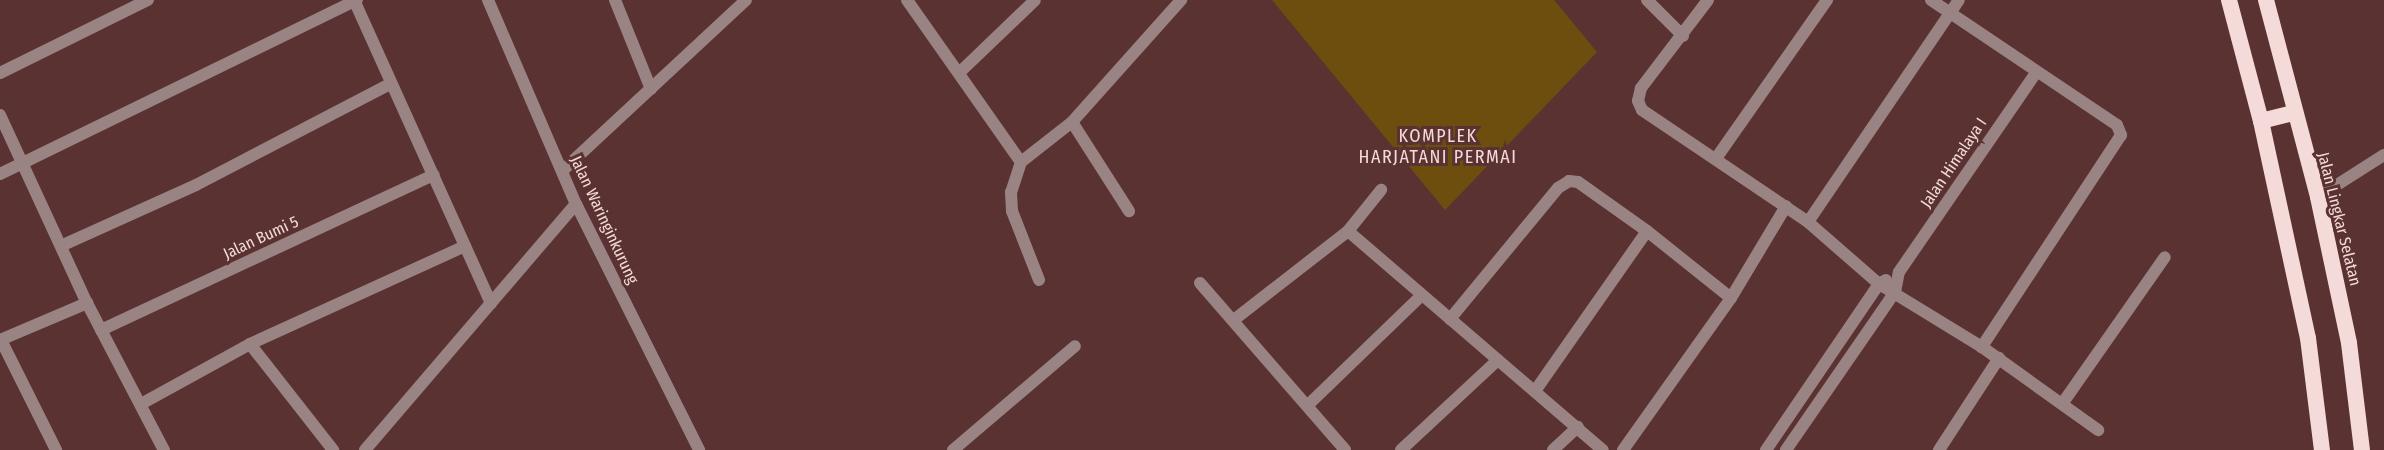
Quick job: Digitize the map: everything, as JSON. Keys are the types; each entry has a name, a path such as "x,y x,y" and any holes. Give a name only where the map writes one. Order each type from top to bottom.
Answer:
{"highway":[{"path":"2229,0 2260,121 2308,338 2322,450"},
{"name":"Jalan Lingkar Selatan","path":"2266,0 2293,112 2318,197 2349,343 2362,450"},
{"path":"2260,121 2293,112"}],"street":[{"path":"0,73 148,0"},
{"path":"0,174 356,0 390,84 434,175 491,304"},
{"name":"Jalan Waringinkurung","path":"488,0 576,204 697,449"},
{"path":"615,0 651,89"},
{"path":"562,171 746,0"},
{"path":"907,0 1021,162"},
{"path":"959,73 1035,0"},
{"path":"1039,280 1012,211 1011,192 1021,162 1072,122 1181,0"},
{"path":"1647,0 1683,36"},
{"path":"1708,0 1683,36 1641,88 1638,101 1642,110 1717,157 1808,222 1880,284 1999,358 2098,430"},
{"path":"1717,157 1827,0"},
{"path":"1931,0 1950,11 2036,73 2117,125 2121,135 1982,347"},
{"path":"1808,222 1959,0"},
{"name":"Jalan Himalaya I","path":"1899,272 2036,73"},
{"path":"63,245 196,185 390,84"},
{"path":"0,115 63,245 87,303 164,450"},
{"path":"1072,122 1129,211"},
{"path":"2318,197 2384,155"},
{"name":"Jalan Bumi 5","path":"101,330 434,175"},
{"path":"1450,319 1558,188 1569,181 1578,182 1647,231 1731,298"},
{"path":"1235,319 1348,231 1381,190"},
{"path":"365,450 576,204"},
{"path":"1623,450 1731,298 1786,206"},
{"path":"1348,231 1603,450"},
{"path":"1535,392 1647,231"},
{"path":"141,404 250,344 465,246"},
{"path":"2062,404 2165,257"},
{"path":"1766,450 1880,284 1899,272"},
{"path":"1786,450 1894,292 1899,272"},
{"path":"1200,283 1235,319 1345,450"},
{"path":"1308,405 1422,295"},
{"path":"56,450 0,340 87,303"},
{"path":"250,344 333,450"},
{"path":"953,450 1075,346"},
{"path":"1943,448 1999,358"},
{"path":"1401,450 1498,360"},
{"path":"1553,450 1578,428"}],"shaded area":[{"path":"1272,0 1554,0 1597,52 1445,210"}],"district":[{"name":"KOMPLEK HARJATANI PERMAI","path":"1438,147"}]}
